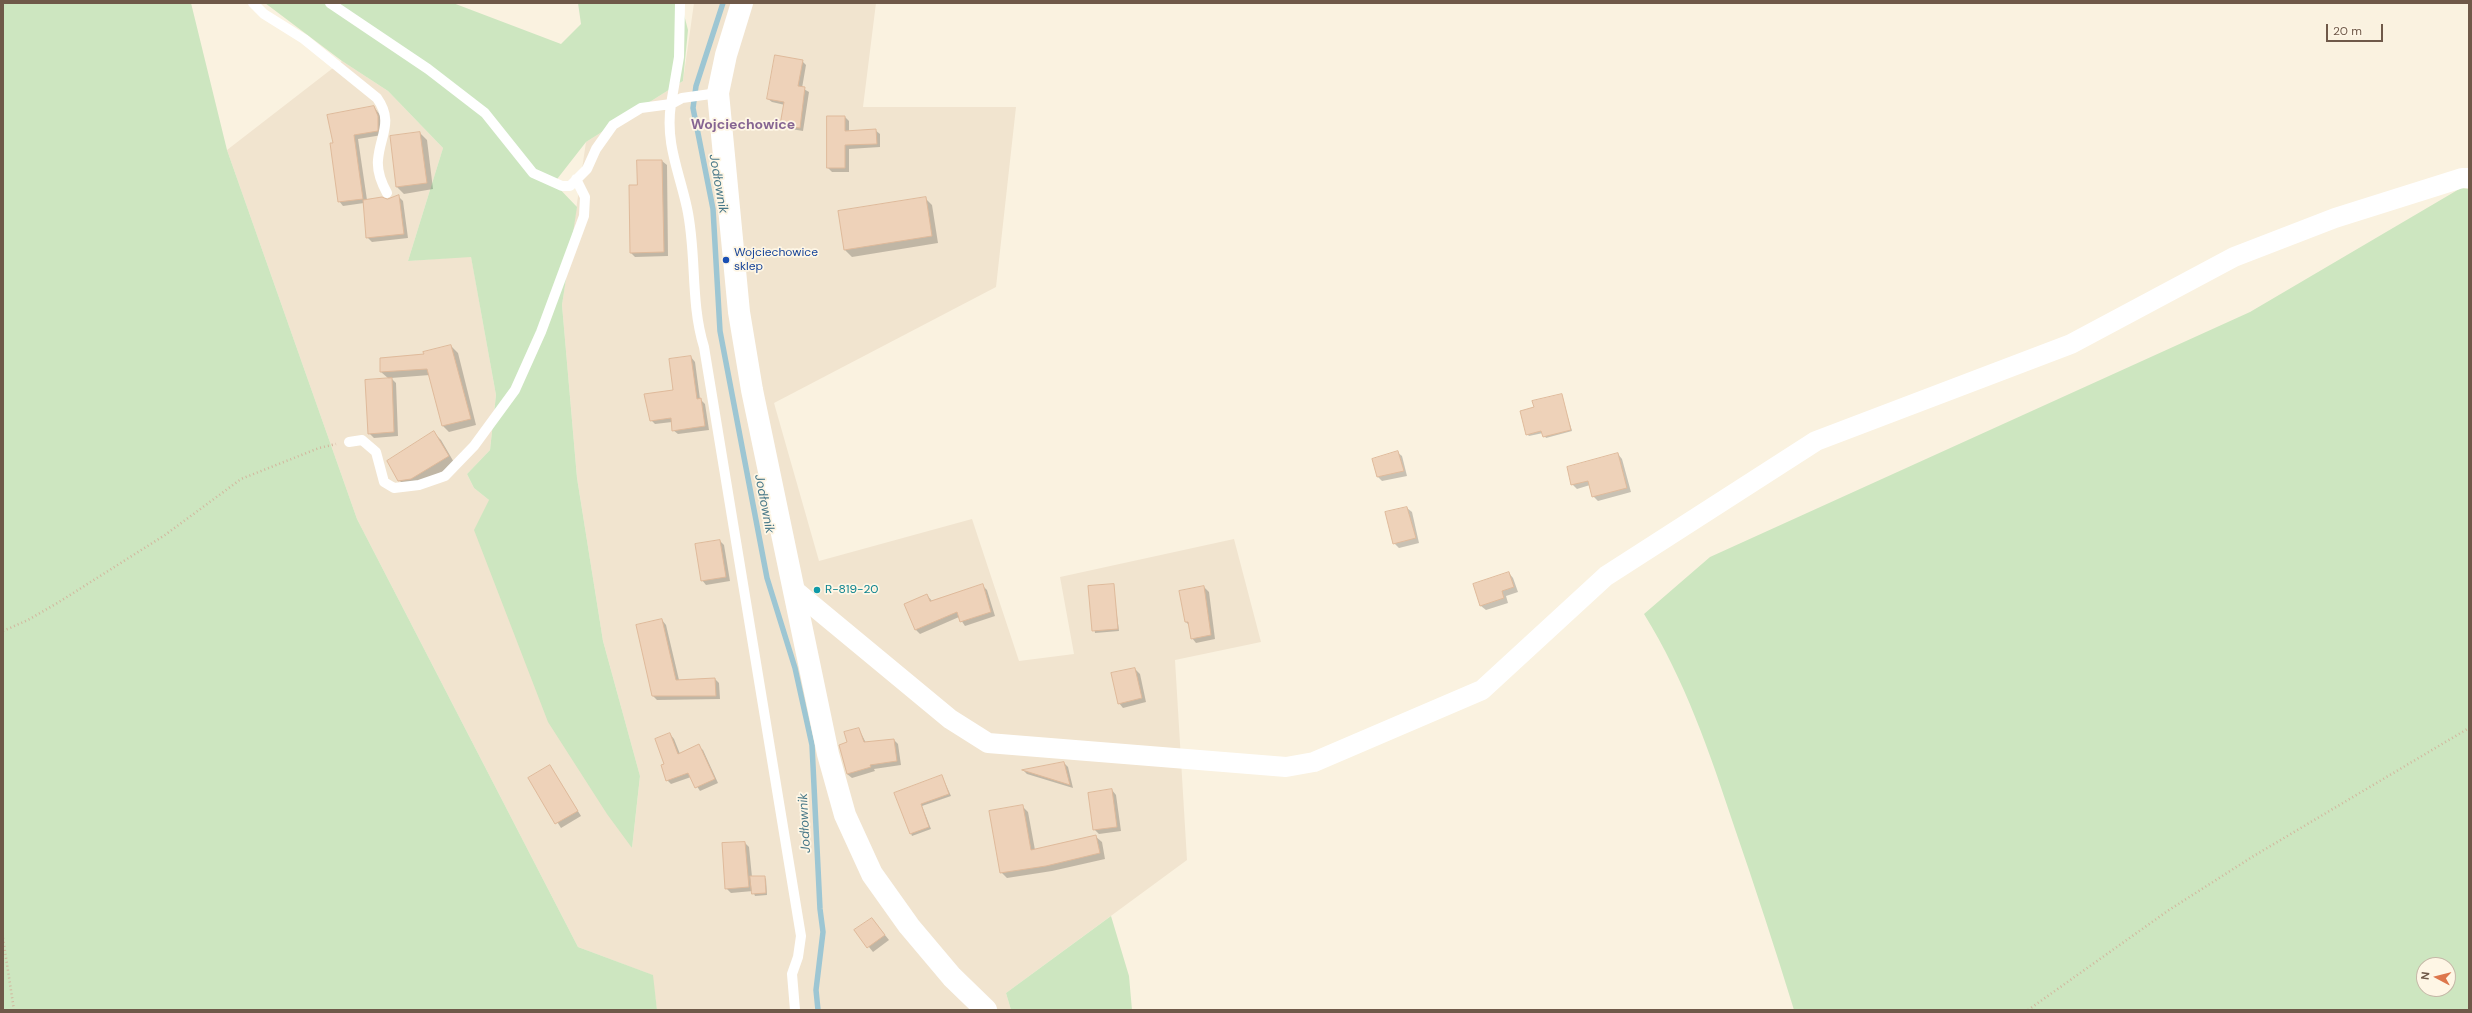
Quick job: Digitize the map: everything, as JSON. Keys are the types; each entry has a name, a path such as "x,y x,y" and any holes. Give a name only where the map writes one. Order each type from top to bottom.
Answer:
{"street":[{"path":"742,3 726,55 718,93 739,312 752,390 828,754 845,815 872,874 909,926 952,977 986,1010"},
{"path":"793,589 950,719 988,743 1286,767 1314,762 1482,690 1606,576 1816,441 2071,344 2234,257 2334,218 2462,178 2469,178"}],"lane":[{"path":"253,3 264,14 304,39 378,98 385,109 387,124 378,162 382,184 387,193"},
{"path":"330,3 428,69 485,113 533,173 562,186 570,186 587,169 596,149 613,125 641,108 671,104 682,98 718,93"},
{"path":"680,3 679,57 669,120 674,164 688,208 698,327 704,347 801,936 798,956 792,974 795,1010"},
{"path":"349,442 362,440 376,452 384,482 394,488 419,484 445,476 474,446 515,390 541,332 584,216 585,197 576,180"}],"path":[{"path":"3,630 28,620 59,602 165,535 240,479 319,448 349,442"},
{"path":"2028,1010 2169,910 2252,857 2469,728"},
{"path":"3,938 14,1010"}],"shaded area":[{"path":"694,3 876,3 863,107 1016,107 996,287 774,403 819,561 972,519 1019,661 1074,654 1060,577 1234,539 1261,642 1175,660 1187,860 1006,993 1011,1010 657,1010 652,975 578,947 357,519 227,150 342,61 388,91 443,148 408,261 471,256 496,395 490,450 467,474 474,488 489,500 632,848 640,776 603,641 577,478 562,305 586,142 683,81"}],"green space":[{"path":"3,3 191,3 227,150 357,519 578,947 653,975 657,1010 3,1010"},
{"path":"265,3 453,3 561,44 581,24 578,3 681,3 688,30 683,81 586,142 554,183 577,207 562,305 577,478 603,641 640,776 632,848 607,814 548,722 474,530 489,500 474,488 467,474 490,450 496,395 471,257 408,261 443,148 388,91 342,61"},
{"path":"2461,188 2469,189 2469,1010 1794,1010 1706,744 1672,665 1644,614 1710,557 2250,312"},
{"path":"1111,916 1129,976 1132,1010 1011,1010 1006,993"}],"building":[{"path":"775,55 803,60 798,86 805,87 800,128 780,125 784,102 767,99"},
{"path":"374,106 378,116 378,131 354,135 363,199 338,202 330,143 333,143 327,115"},
{"path":"827,116 845,116 845,131 876,129 877,144 845,145 845,168 827,168"},
{"path":"420,132 427,183 396,187 390,136"},
{"path":"637,160 662,160 664,252 630,253 629,185 637,185"},
{"path":"399,195 404,234 366,238 363,200 382,197 387,199"},
{"path":"926,197 932,236 844,250 838,211"},
{"path":"451,345 471,419 442,426 427,369 380,372 380,358 424,354 423,352"},
{"path":"691,356 697,399 701,398 705,426 672,431 671,418 650,421 644,394 673,390 669,359"},
{"path":"392,378 394,432 368,434 365,380"},
{"path":"1562,394 1571,430 1543,437 1541,431 1526,435 1520,411 1534,407 1532,401"},
{"path":"434,431 449,456 411,479 398,481 387,461"},
{"path":"1398,451 1404,471 1377,477 1372,459"},
{"path":"1618,453 1627,488 1592,497 1588,481 1571,485 1567,467"},
{"path":"1407,507 1416,538 1393,544 1385,512"},
{"path":"720,540 726,577 701,581 695,544"},
{"path":"1509,572 1514,587 1502,591 1504,598 1480,606 1473,584"},
{"path":"983,584 991,612 960,622 957,612 915,630 904,604 927,594 930,601"},
{"path":"1114,584 1118,629 1092,631 1088,586"},
{"path":"1204,586 1211,635 1191,639 1188,622 1185,622 1179,591"},
{"path":"662,619 676,680 715,678 716,696 652,696 636,625"},
{"path":"1135,668 1142,698 1118,704 1111,673"},
{"path":"859,728 864,742 894,739 897,761 870,765 871,767 847,774 839,745 847,742 844,732"},
{"path":"670,733 678,754 699,744 715,779 695,788 688,773 666,781 661,765 664,764 655,739"},
{"path":"1064,762 1070,785 1022,770"},
{"path":"550,765 578,811 555,824 528,778"},
{"path":"942,775 949,794 921,804 929,827 910,834 894,793"},
{"path":"1112,789 1117,827 1093,830 1088,793"},
{"path":"1023,805 1031,850 1096,835 1100,853 1046,866 1000,873 989,811"},
{"path":"745,842 749,887 725,889 722,843"},
{"path":"750,876 765,876 766,893 752,894"},
{"path":"872,918 885,935 867,948 854,930"}],"waterway":[{"name":"Jodłownik","path":"723,3 696,86 693,108 713,209 720,331 767,578 795,668 812,745 820,909 823,932 816,990 818,1010"}],"place":[{"name":"Wojciechowice sklep","path":"726,260"},
{"name":"R-819-20","path":"817,590"}],"district":[{"name":"Wojciechowice","path":"743,125"}]}
